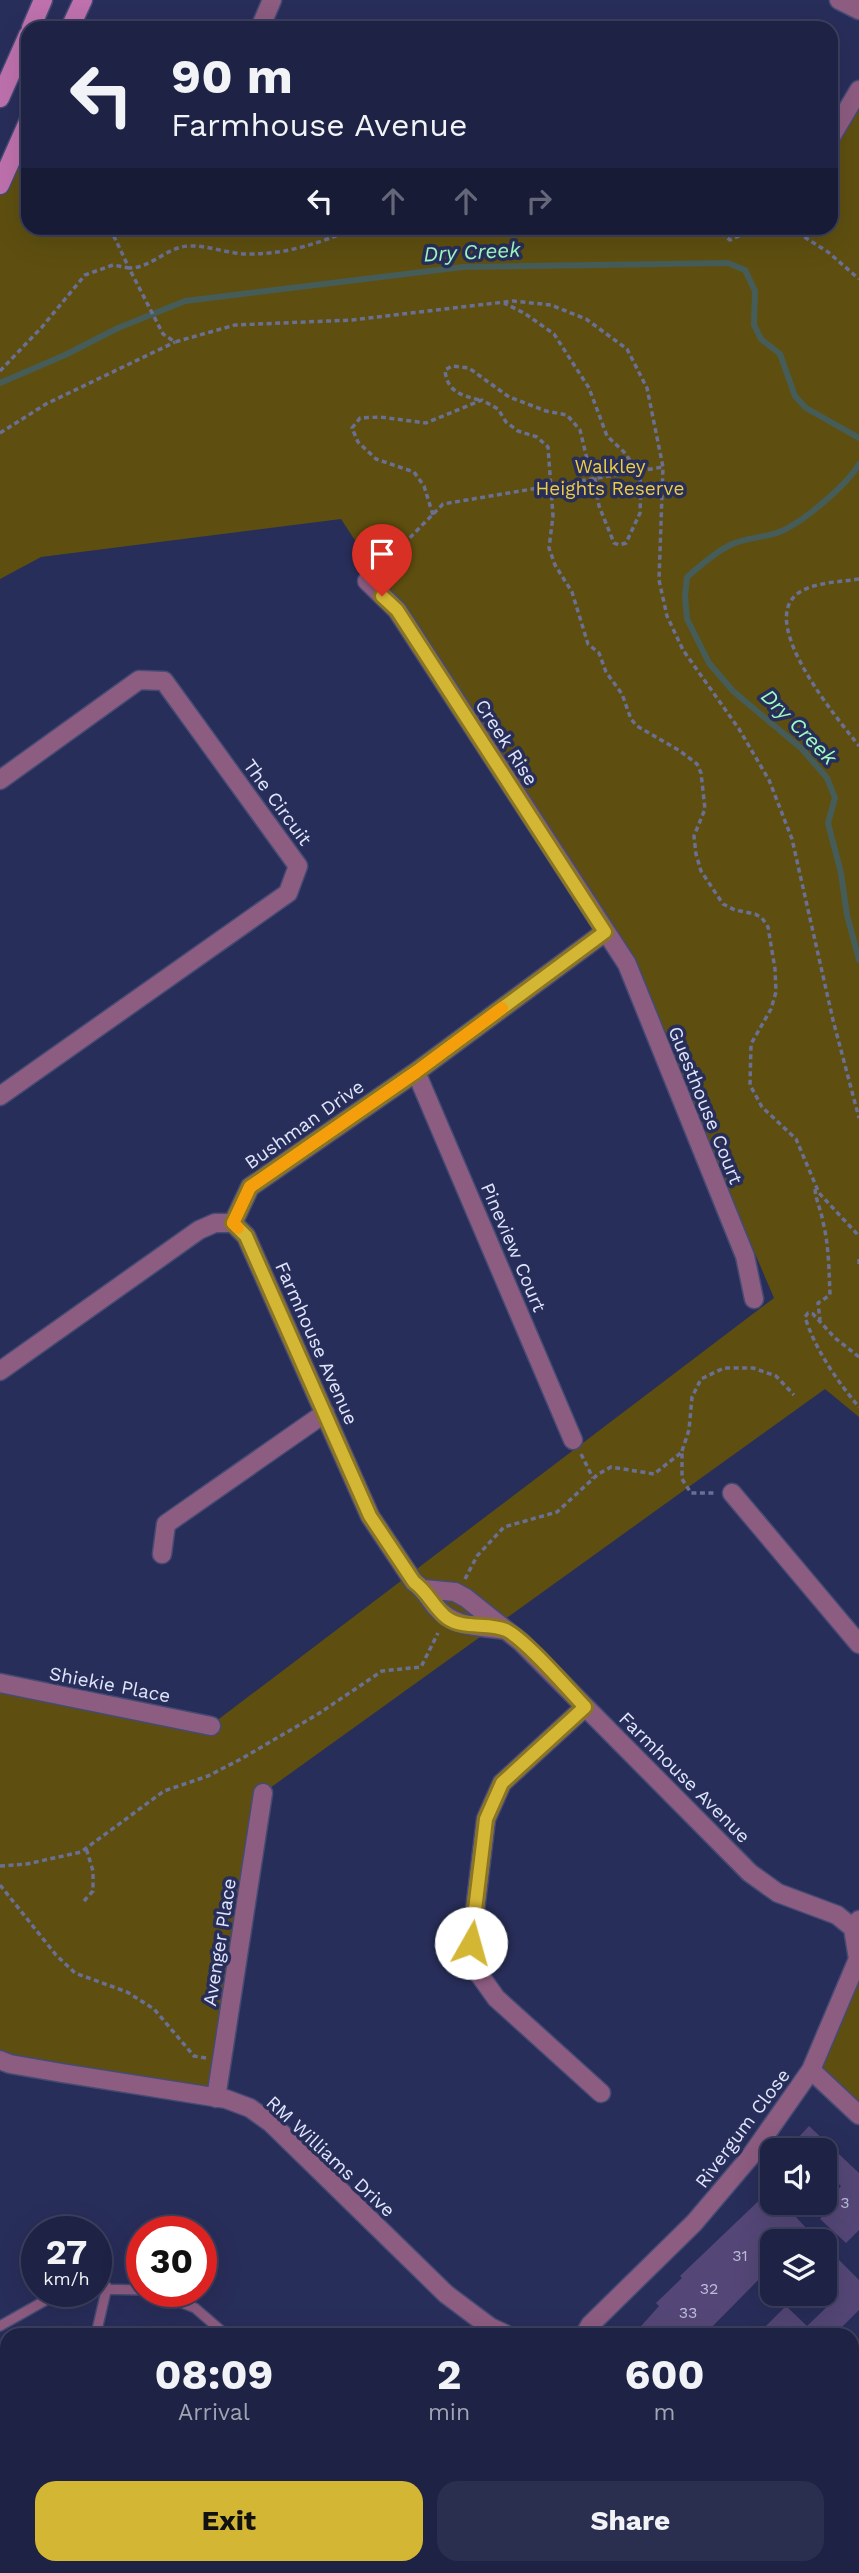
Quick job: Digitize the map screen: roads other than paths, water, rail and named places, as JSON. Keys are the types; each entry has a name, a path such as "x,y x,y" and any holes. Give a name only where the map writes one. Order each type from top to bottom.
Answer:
{"main road":[{"path":"34,21 43,0"},
{"path":"74,21 83,0"},
{"path":"0,98 21,50"},
{"path":"0,186 21,138"}],"street":[{"path":"263,21 272,0"},
{"path":"839,0 859,9"},
{"path":"838,125 859,90"},
{"name":"Creek Rise","path":"367,581 397,610 605,932"},
{"name":"The Circuit","path":"0,780 139,680 164,681 298,866 288,893 0,1096"},
{"name":"Bushman Drive","path":"233,1223 250,1187 416,1072 605,932"},
{"name":"Guesthouse Court","path":"605,932 627,964 745,1256 754,1300"},
{"name":"Pineview Court","path":"416,1072 573,1440"},
{"path":"0,1371 199,1230 215,1223 233,1223"},
{"name":"Farmhouse Avenue","path":"233,1223 246,1236 370,1516 414,1582 424,1589 435,1606 454,1622 505,1630"},
{"path":"162,1554 166,1524 325,1413"},
{"path":"732,1493 859,1644"},
{"name":"Farmhouse Avenue","path":"424,1589 458,1593 521,1642 750,1873 778,1893 856,1924"},
{"name":"Shiekie Place","path":"0,1683 211,1726"},
{"path":"585,1707 502,1783 486,1819 471,1943 478,1974 496,1998 601,2093"},
{"name":"Avenger Place","path":"216,2098 263,1793"},
{"name":"Rivergum Close","path":"590,2328 694,2223 750,2157 811,2070 858,1958 856,1924"},
{"name":"RM Williams Drive","path":"0,2060 216,2098 250,2108 271,2123 446,2294 473,2328"},
{"path":"811,2070 859,2115"},
{"name":"RM Williams Drive","path":"446,2294 492,2328"}],"lane":[{"path":"1,2323 32,2307"},
{"path":"97,2328 99,2307"},
{"path":"192,2307 218,2328"}],"waterway":[{"name":"Dry Creek","path":"0,383 118,328 185,301 463,267 728,263 745,270 755,291 754,325 761,339 780,354 795,396 806,408 859,438"},
{"name":"Dry Creek","path":"859,464 835,492 791,526 776,533 736,542 713,556 687,577 685,596 687,619 709,663 733,691 802,749 827,778 835,798 828,823 859,960"}],"park label":[{"name":"Walkley Heights Reserve","path":"610,477"}]}
